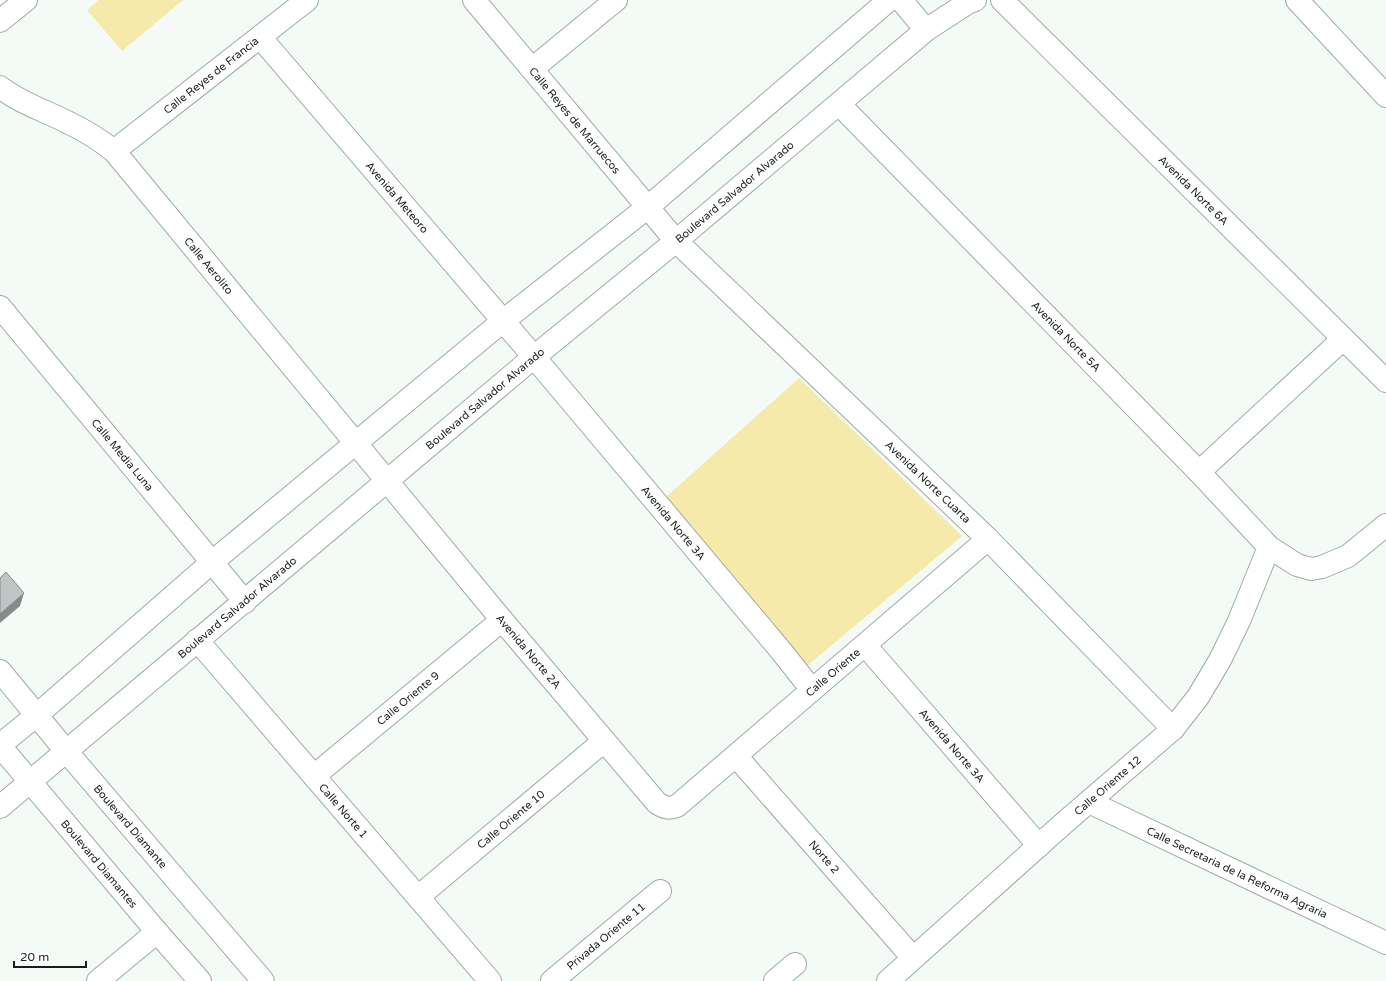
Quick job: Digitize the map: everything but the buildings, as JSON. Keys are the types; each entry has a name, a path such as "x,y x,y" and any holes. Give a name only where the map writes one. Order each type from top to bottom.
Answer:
{"street":[{"path":"0,21 26,0"},
{"name":"Calle Reyes de Francia","path":"114,151 307,0"},
{"name":"Calle Reyes de Marruecos","path":"474,0 676,241"},
{"path":"532,69 616,0"},
{"path":"0,746 211,563 503,321 648,207 889,0"},
{"path":"901,0 926,30"},
{"name":"Boulevard Salvador Alvarado","path":"0,807 534,357 676,241 926,30 969,2 975,0"},
{"name":"Avenida Norte 6A","path":"1002,0 1386,381"},
{"path":"1297,0 1386,96"},
{"name":"Avenida Meteoro","path":"260,37 534,357"},
{"name":"Calle Aerolito","path":"0,87 30,105 92,134 114,151 388,481"},
{"name":"Avenida Norte 5A","path":"839,104 1199,472 1270,547 1296,565 1311,569 1322,567 1348,556 1386,526"},
{"name":"Avenida Norte Cuarta","path":"676,241 988,539 1174,730"},
{"name":"Calle Media Luna","path":"0,307 211,563 245,602"},
{"path":"1199,472 1343,339"},
{"name":"Avenida Norte 3A","path":"534,357 767,634 812,690"},
{"name":"Avenida Norte 2A","path":"388,481 502,620 657,803 664,808 670,809 677,806"},
{"name":"Calle Oriente","path":"677,806 988,539"},
{"name":"Calle Oriente 12","path":"888,981 1089,802 1174,730 1198,697 1220,660 1270,547"},
{"name":"Calle Oriente 9","path":"314,776 502,620"},
{"name":"Calle Norte 1","path":"197,640 490,981"},
{"name":"Avenida Norte 3A","path":"865,645 1039,846"},
{"name":"Boulevard Diamante","path":"0,671 66,751 263,981"},
{"name":"Calle Oriente 10","path":"418,897 604,741"},
{"name":"Boulevard Diamantes","path":"0,746 200,981"},
{"name":"Norte 2","path":"736,756 913,958"},
{"name":"Calle Secretaria de la Reforma Agraria","path":"1089,802 1386,943"},
{"name":"Privada Oriente 11","path":"552,981 660,891"},
{"path":"98,981 157,932"},
{"path":"775,981 795,964"}],"shaded area":[{"path":"99,0 183,0 122,51 87,10"},
{"path":"799,378 962,536 807,666 665,498"}]}
